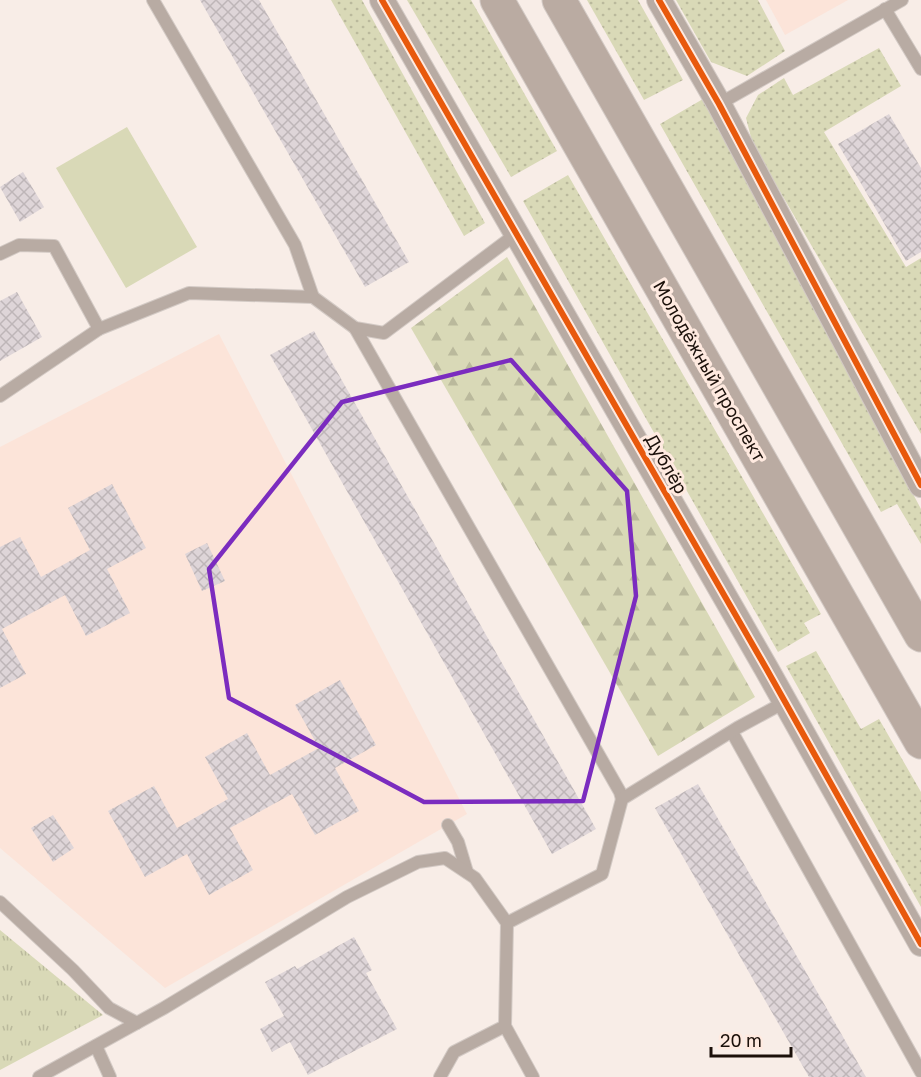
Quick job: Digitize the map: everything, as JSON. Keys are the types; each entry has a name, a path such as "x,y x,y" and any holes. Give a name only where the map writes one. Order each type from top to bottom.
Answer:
{"main road":[{"name":"Молодёжный проспект","path":"497,0 921,742"},
{"path":"559,0 921,635"}],"street":[{"name":"Дублёр","path":"382,0 785,702 921,944"},
{"path":"658,0 719,104 921,485"}],"lane":[{"path":"153,0 295,245 313,297 355,328 622,799 602,874 507,923"},
{"path":"719,104 902,0"},
{"path":"885,9 921,69"},
{"path":"355,328 384,333 516,234"},
{"path":"0,254 19,245 54,246 99,329"},
{"path":"0,396 99,329 189,293 313,297"},
{"path":"622,799 785,702"},
{"path":"732,732 921,1072"},
{"path":"448,825 458,842 466,872"},
{"path":"39,1077 164,1008 347,897 418,862 446,858 475,878 507,923 505,1026 533,1077"},
{"path":"0,902 73,970 109,1008 136,1023"},
{"path":"440,1077 454,1052 505,1026"},
{"path":"96,1046 110,1077"}],"highlighted area":[{"path":"511,360 627,491 636,596 583,801 424,802 229,698 209,569 342,402"}],"shaded area":[{"path":"766,0 848,0 785,35"},
{"path":"219,334 467,814 165,988 0,848 0,447"}],"green space":[{"path":"331,0 362,0 485,223 464,236"},
{"path":"407,0 471,0 557,151 511,177"},
{"path":"587,0 638,0 683,80 644,100"},
{"path":"676,0 758,0 785,51 747,76 711,62"},
{"path":"879,48 901,86 824,132 906,267 921,258 921,434 753,145 746,118 758,95 784,78 793,95"},
{"path":"703,99 921,509 921,544 897,504 881,512 660,124"},
{"path":"127,127 197,247 126,288 56,168"},
{"path":"568,175 821,614 804,623 810,633 778,652 523,201"},
{"path":"507,257 755,697 658,756 411,328"},
{"path":"816,651 861,729 879,719 921,792 921,907 786,666"},
{"path":"0,930 103,1015 0,1070"}],"building":[{"path":"200,0 259,0 409,262 365,287"},
{"path":"889,114 921,168 921,252 906,261 838,144"},
{"path":"23,172 44,207 20,222 0,187"},
{"path":"17,292 42,337 0,361 0,301"},
{"path":"314,331 596,829 552,854 270,355"},
{"path":"112,484 146,548 107,569 130,613 86,636 65,595 2,629 26,674 0,688 0,547 20,537 41,577 90,550 68,508"},
{"path":"207,543 225,581 202,591 185,554"},
{"path":"340,680 376,745 335,768 359,811 315,835 292,794 230,828 253,870 209,895 187,854 145,877 108,811 154,786 177,828 228,799 205,757 247,733 270,775 319,748 295,705"},
{"path":"698,784 866,1077 809,1077 655,808"},
{"path":"53,815 74,848 53,862 31,828"},
{"path":"354,937 372,970 366,973 397,1029 308,1075 290,1042 272,1052 260,1029 284,1016 265,982 295,966 297,969"}],"cycle path":[{"path":"382,0 766,668 921,944"},
{"path":"659,0 719,104 921,485"}]}
